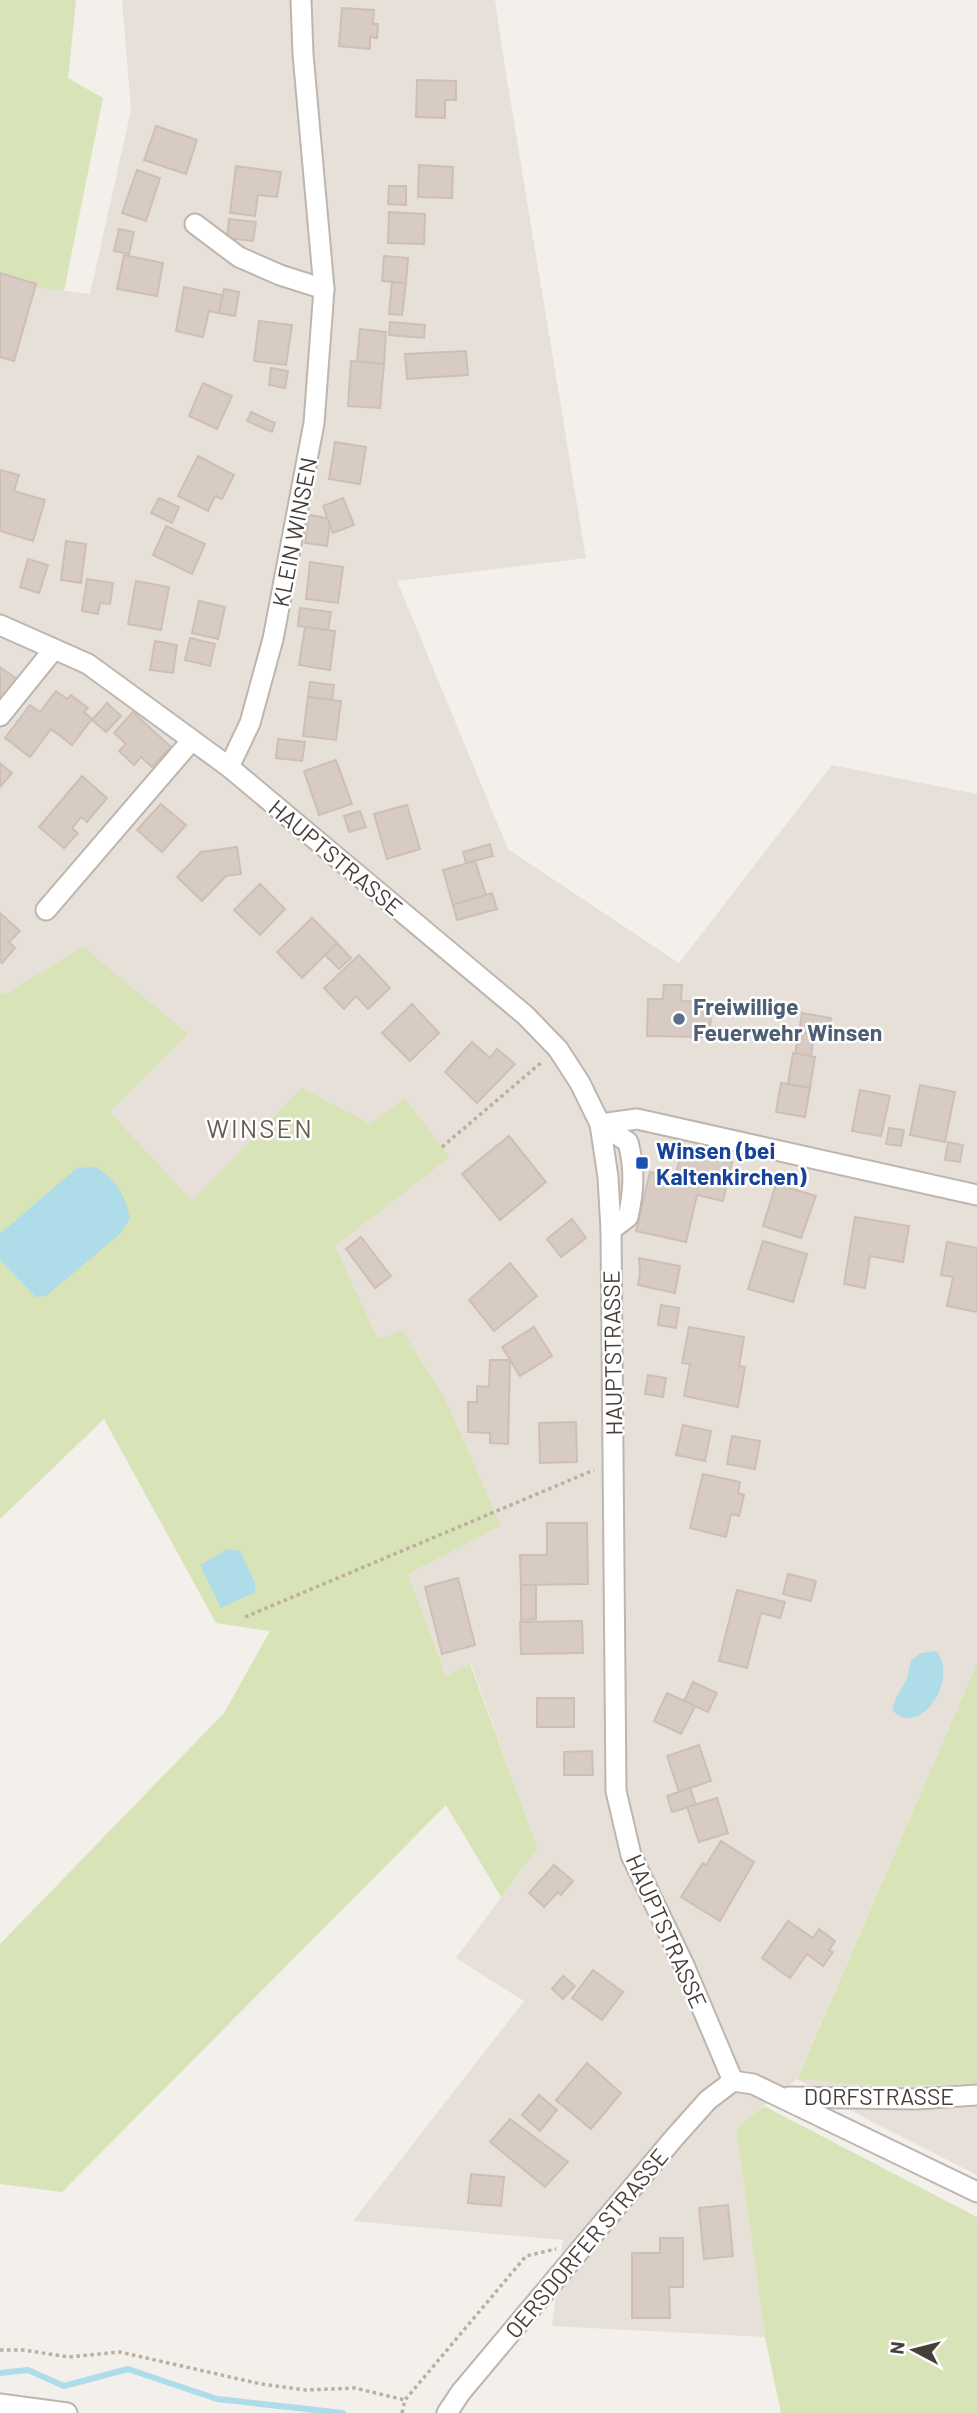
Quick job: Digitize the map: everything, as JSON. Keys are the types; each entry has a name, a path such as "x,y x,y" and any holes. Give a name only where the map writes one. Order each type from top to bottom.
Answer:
{"street":[{"name":"KLEIN WINSEN","path":"229,767 250,723 273,639 314,423 324,289 303,54 301,0"},
{"path":"195,224 239,257 280,275 324,289"},
{"name":"HAUPTSTRASSE","path":"0,625 88,664 229,767 525,1015 558,1049 580,1083 600,1124 608,1177 611,1230 616,1791 631,1855 683,1964 733,2081"},
{"path":"0,716 54,649"},
{"path":"46,910 192,740"},
{"path":"600,1124 637,1119 977,1195"},
{"path":"600,1124 628,1142 634,1164 634,1191 628,1217 611,1230"},
{"path":"733,2081 753,2084 780,2096 977,2192"},
{"name":"OERSDORFER STRASSE","path":"447,2413 461,2392 584,2244 708,2100 733,2081"},
{"name":"DORFSTRASSE","path":"780,2096 916,2099 977,2095"},
{"path":"0,2404 67,2413"}],"path":[{"path":"442,1147 558,1049"},
{"path":"244,1617 613,1462"},
{"path":"402,2413 405,2400 526,2256 584,2244"},
{"path":"0,2350 23,2350 69,2357 120,2352 261,2384 306,2390 355,2388 405,2400"}],"shaded area":[{"path":"122,0 495,0 586,558 397,581 508,849 679,963 832,765 977,794 977,1663 797,2078 886,2087 977,2083 977,2175 874,2123 797,2079 736,2128 765,2337 552,2326 563,2240 353,2221 524,2001 456,1958 538,1848 471,1664 446,1676 408,1574 501,1526 378,1341 334,1246 371,1124 302,1089 192,1202 109,1112 187,1034 0,992 0,283 90,294 131,110"}],"green space":[{"path":"0,0 76,0 68,78 103,98 64,291 0,283"},
{"path":"83,947 188,1034 110,1112 192,1201 302,1088 371,1124 404,1098 450,1157 335,1246 378,1340 402,1330 446,1401 501,1526 408,1574 446,1676 470,1664 538,1848 501,1897 446,1805 62,2192 0,2184 0,1944 224,1713 270,1631 216,1623 104,1419 0,1519 0,992 4,995"},
{"path":"977,1663 977,2083 886,2087 797,2079"},
{"path":"764,2106 977,2217 977,2413 781,2413 765,2337 736,2128"}],"water":[{"path":"96,1167 119,1189 130,1219 121,1233 46,1296 36,1297 0,1260 0,1234 77,1168"},
{"path":"228,1549 240,1551 255,1583 255,1592 221,1608 200,1565"},
{"path":"936,1651 942,1663 940,1690 924,1712 914,1718 903,1717 892,1710 907,1679 911,1660 921,1653"}],"building":[{"path":"342,8 374,10 373,24 378,24 377,38 370,37 370,49 339,46"},
{"path":"417,80 456,81 456,100 445,100 445,118 416,117"},
{"path":"156,126 197,140 186,174 144,160"},
{"path":"419,165 453,167 452,198 418,197"},
{"path":"236,166 281,172 277,197 258,195 255,216 230,213"},
{"path":"137,170 160,178 146,221 122,213"},
{"path":"389,186 406,186 406,205 388,204"},
{"path":"389,212 425,214 424,244 388,243"},
{"path":"229,219 256,222 253,241 227,238"},
{"path":"119,229 134,232 129,254 114,251"},
{"path":"124,255 163,263 157,296 117,289"},
{"path":"384,256 408,258 406,283 382,281"},
{"path":"0,273 36,284 14,361 0,357"},
{"path":"392,282 406,283 402,315 389,314"},
{"path":"184,287 222,295 219,313 209,311 203,337 176,331"},
{"path":"224,289 239,292 235,316 219,313"},
{"path":"259,321 292,325 286,365 254,361"},
{"path":"390,322 425,325 424,338 389,335"},
{"path":"360,329 386,332 384,364 357,362"},
{"path":"466,351 468,375 407,379 405,354"},
{"path":"351,361 384,364 380,408 348,406"},
{"path":"271,368 288,371 285,388 269,385"},
{"path":"203,383 232,396 217,429 189,416"},
{"path":"251,412 275,423 272,432 247,421"},
{"path":"335,442 366,447 360,484 329,479"},
{"path":"198,456 234,475 222,499 215,496 208,511 178,496"},
{"path":"0,470 19,475 14,491 45,500 33,541 0,531"},
{"path":"159,498 179,507 172,523 151,513"},
{"path":"343,498 354,525 333,533 323,506"},
{"path":"309,515 327,518 330,525 327,546 305,543"},
{"path":"166,526 205,544 192,574 153,555"},
{"path":"66,541 86,544 81,583 61,580"},
{"path":"28,559 48,565 39,593 20,587"},
{"path":"310,562 343,567 338,603 306,599"},
{"path":"87,579 113,583 110,604 100,603 98,614 82,611"},
{"path":"136,581 169,587 161,630 128,624"},
{"path":"199,601 225,607 218,639 192,633"},
{"path":"300,608 331,612 328,630 298,626"},
{"path":"305,627 335,631 330,670 299,665"},
{"path":"190,638 215,644 210,666 185,660"},
{"path":"155,641 177,645 173,673 150,670"},
{"path":"0,667 17,679 1,700 0,700"},
{"path":"310,682 334,685 332,700 308,697"},
{"path":"56,691 67,699 71,695 88,708 84,712 92,719 72,745 51,729 30,757 5,738 30,705 40,712"},
{"path":"308,697 341,701 336,740 303,736"},
{"path":"107,703 121,716 106,732 92,720"},
{"path":"133,712 171,747 152,767 141,757 134,765 119,751 126,744 114,733"},
{"path":"278,739 305,742 302,761 276,758"},
{"path":"336,760 352,804 319,815 304,771"},
{"path":"0,763 12,773 0,787"},
{"path":"82,776 107,798 87,822 81,817 72,828 78,833 64,848 39,827"},
{"path":"161,804 186,825 162,852 137,830"},
{"path":"407,805 420,849 387,859 374,814"},
{"path":"360,811 366,827 349,832 344,816"},
{"path":"490,844 493,856 466,863 463,852"},
{"path":"237,847 241,874 226,876 202,901 177,877 201,852"},
{"path":"475,861 486,895 453,905 443,870"},
{"path":"260,884 285,909 260,935 234,910"},
{"path":"492,893 497,909 457,920 453,905"},
{"path":"0,913 20,931 9,942 15,948 2,963 0,961"},
{"path":"312,918 337,943 302,978 277,952"},
{"path":"337,943 351,958 339,969 325,955"},
{"path":"359,955 390,988 368,1009 356,996 344,1009 324,988"},
{"name":"Freiwillige Feuerwehr Winsen","path":"664,985 682,985 681,1001 711,1002 710,1037 647,1036 648,999 663,999"},
{"path":"412,1004 439,1033 410,1061 382,1033"},
{"path":"802,1013 831,1018 827,1037 799,1032"},
{"path":"799,1032 814,1035 811,1056 795,1054"},
{"path":"472,1042 490,1058 497,1049 515,1064 477,1103 445,1072"},
{"path":"793,1053 815,1057 810,1088 788,1084"},
{"path":"781,1083 810,1088 805,1117 776,1112"},
{"path":"920,1085 955,1092 945,1142 910,1135"},
{"path":"860,1090 890,1096 881,1136 852,1131"},
{"path":"889,1128 904,1130 901,1146 886,1144"},
{"path":"509,1136 546,1182 500,1220 462,1174"},
{"path":"948,1142 963,1145 960,1162 945,1160"},
{"path":"682,1150 732,1162 723,1201 697,1195 686,1242 636,1231 650,1172 675,1178"},
{"path":"776,1184 816,1196 801,1238 763,1226"},
{"path":"855,1217 909,1226 903,1262 870,1256 865,1288 844,1284"},
{"path":"572,1219 586,1238 561,1257 547,1239"},
{"path":"361,1237 391,1276 375,1288 346,1249"},
{"path":"763,1241 807,1254 793,1302 748,1289"},
{"path":"947,1242 977,1248 977,1312 947,1306 953,1277 941,1275"},
{"path":"639,1258 680,1266 675,1293 638,1285"},
{"path":"510,1263 537,1296 494,1331 469,1300"},
{"path":"661,1305 679,1308 676,1328 658,1325"},
{"path":"534,1327 552,1356 520,1376 502,1347"},
{"path":"689,1327 744,1337 739,1366 745,1367 738,1407 684,1396 690,1364 682,1363"},
{"path":"490,1360 510,1360 508,1444 490,1443 490,1433 468,1432 468,1402 477,1402 477,1386 489,1387"},
{"path":"648,1375 666,1378 663,1397 645,1394"},
{"path":"576,1422 577,1462 540,1463 539,1423"},
{"path":"683,1425 711,1431 705,1461 676,1455"},
{"path":"732,1436 760,1441 755,1469 727,1464"},
{"path":"703,1474 740,1482 738,1493 744,1495 739,1516 731,1514 726,1537 690,1528"},
{"path":"547,1523 587,1523 588,1584 521,1585 520,1555 547,1555"},
{"path":"788,1574 816,1581 811,1601 783,1594"},
{"path":"458,1578 475,1645 442,1654 425,1587"},
{"path":"521,1585 536,1585 536,1619 521,1620"},
{"path":"737,1590 785,1602 780,1618 761,1613 747,1668 719,1661"},
{"path":"582,1621 583,1653 521,1654 520,1622"},
{"path":"693,1682 717,1693 708,1712 684,1701"},
{"path":"667,1693 695,1706 681,1734 654,1721"},
{"path":"537,1698 574,1698 574,1727 537,1727"},
{"path":"699,1745 711,1781 679,1792 667,1756"},
{"path":"592,1751 593,1775 564,1775 564,1752"},
{"path":"690,1788 696,1805 672,1812 667,1796"},
{"path":"717,1798 728,1833 699,1842 687,1807"},
{"path":"721,1841 754,1862 720,1921 681,1897"},
{"path":"554,1865 573,1881 561,1895 558,1892 544,1907 529,1893"},
{"path":"788,1921 813,1938 819,1929 835,1941 829,1950 833,1952 823,1966 807,1954 790,1978 762,1958"},
{"path":"593,1970 623,1992 602,2020 572,1998"},
{"path":"563,1976 575,1986 563,1999 552,1989"},
{"path":"587,2063 621,2093 591,2129 556,2100"},
{"path":"539,2095 557,2110 540,2131 522,2115"},
{"path":"510,2119 568,2162 545,2187 490,2142"},
{"path":"471,2174 504,2177 501,2206 468,2203"},
{"path":"728,2205 733,2256 704,2259 699,2208"},
{"path":"660,2238 683,2238 683,2287 669,2287 670,2318 632,2318 632,2253 660,2253"}],"waterway":[{"path":"0,2373 28,2370 64,2386 128,2369 217,2399 343,2413"}],"place":[{"name":"Freiwillige Feuerwehr Winsen","path":"679,1019"},
{"name":"Winsen (bei Kaltenkirchen)","path":"642,1163"}],"district":[{"name":"WINSEN","path":"260,1127"}]}
